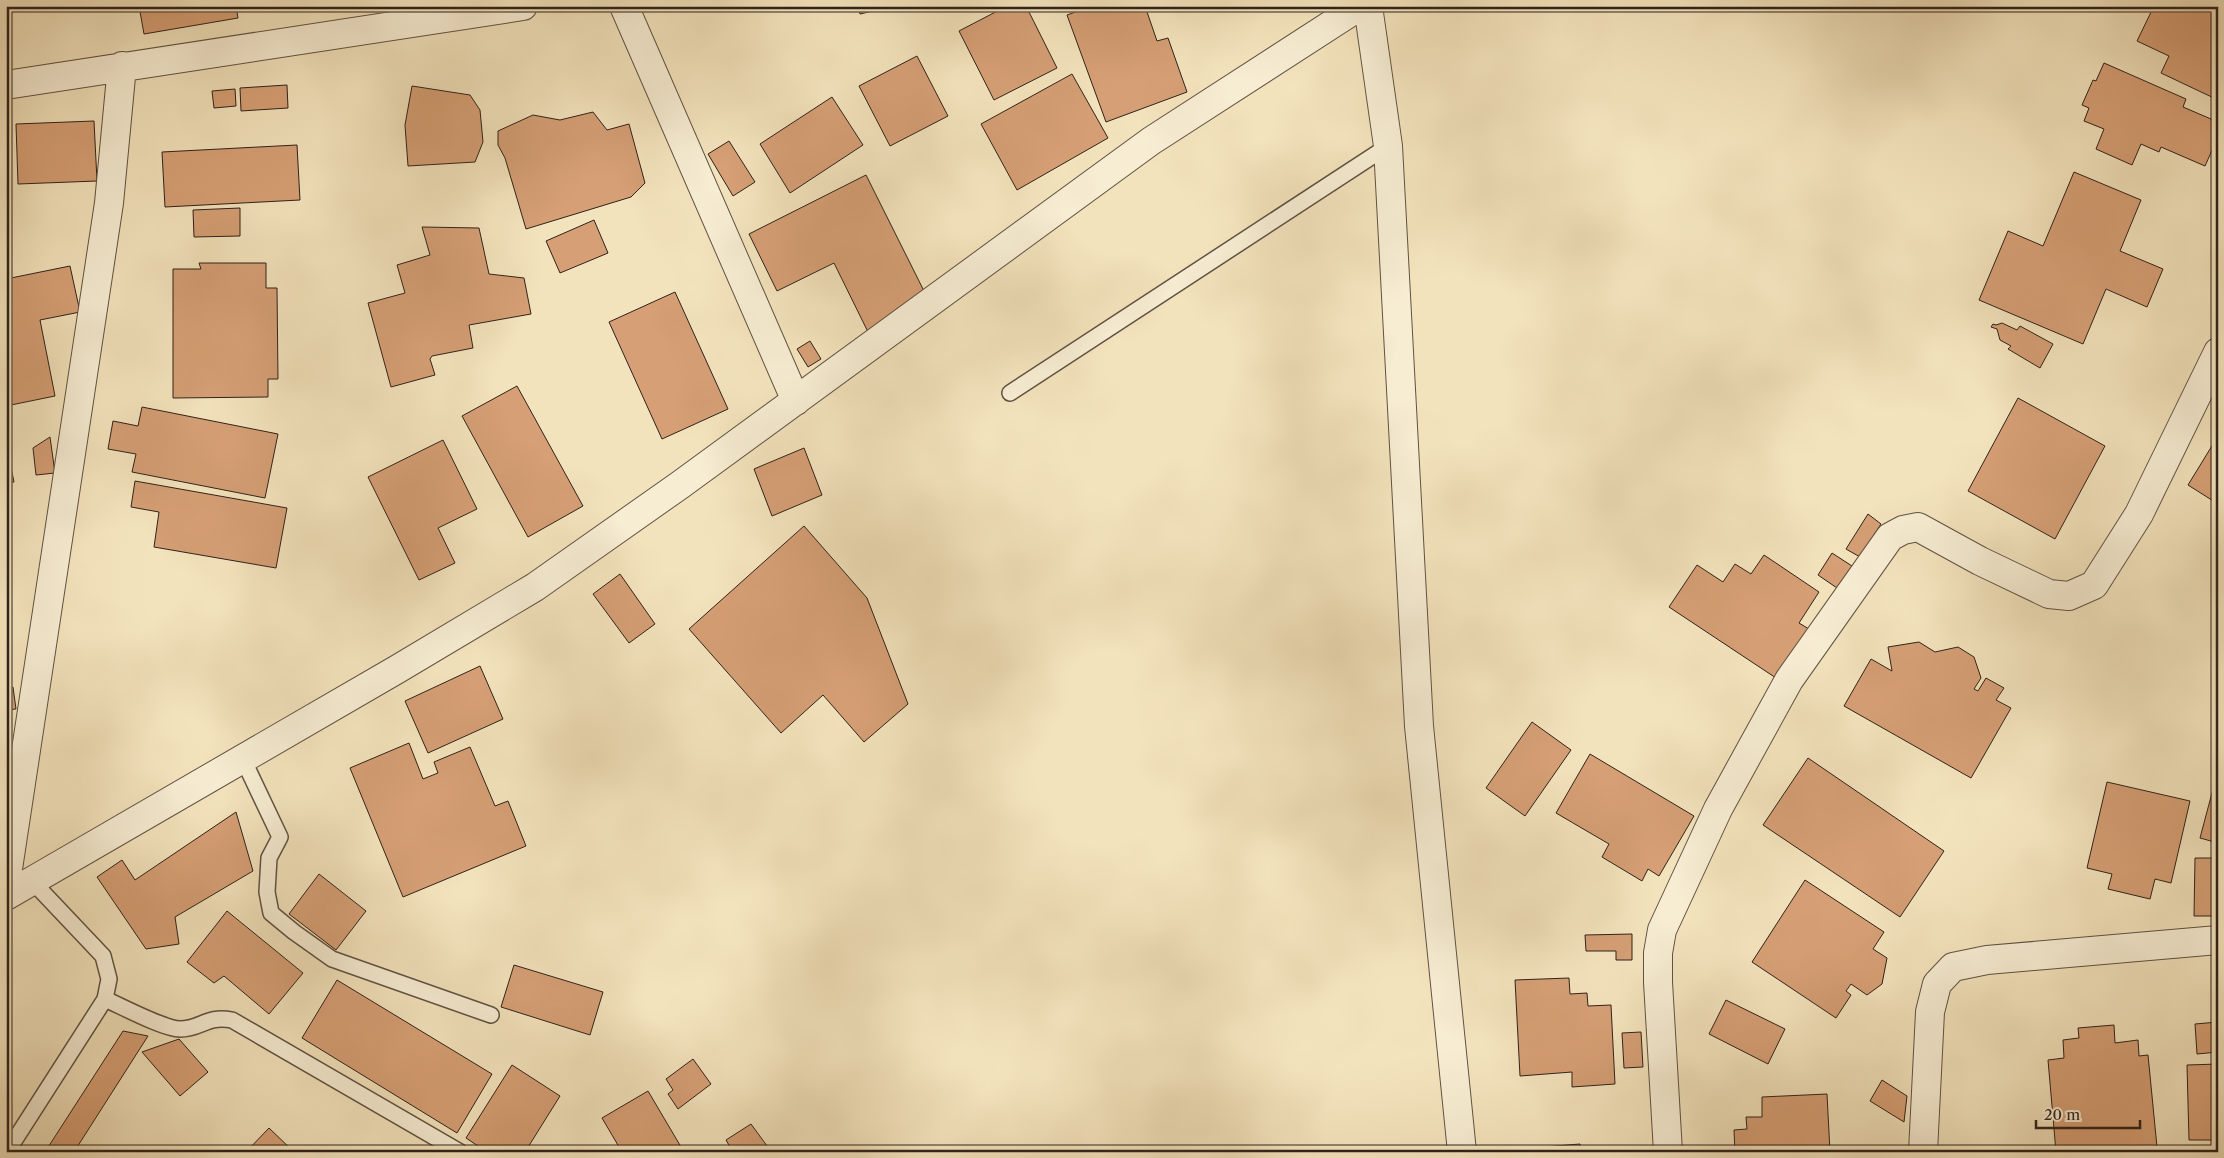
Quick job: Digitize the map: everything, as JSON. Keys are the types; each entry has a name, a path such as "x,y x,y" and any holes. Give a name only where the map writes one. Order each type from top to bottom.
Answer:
{"street":[{"path":"6,85 523,6"},
{"path":"624,6 796,400"},
{"path":"6,896 19,882 242,759 535,587 680,485 1151,141 1360,6"},
{"path":"1368,6 1388,146 1419,726 1462,1152"},
{"path":"19,882 108,212 122,66"},
{"path":"1668,1152 1658,982 1658,953 1662,930 1718,809 1789,680 1890,537 1903,530 1918,527 1980,561 2049,594 2069,596 2094,585 2139,514 2218,352"},
{"path":"1923,1152 1930,1012 1937,984 1953,967 1987,960 2218,940"}],"lane":[{"path":"1010,393 1388,146"},
{"path":"242,759 280,837 269,858 267,892 271,913 332,959 491,1015"},
{"path":"7,1152 104,999 109,979 103,956 19,882"},
{"path":"104,999 177,1029 190,1028 218,1017 232,1020 460,1152"}],"building":[{"path":"139,6 236,6 238,18 144,34"},
{"path":"858,6 890,6 890,7 860,14"},
{"path":"1007,6 1026,6 1057,68 994,100 959,31"},
{"path":"1092,6 1145,6 1157,41 1168,38 1187,92 1106,122 1067,15"},
{"path":"2154,6 2218,6 2218,100 2161,73 2169,56 2137,41"},
{"path":"917,56 948,116 890,146 859,86"},
{"path":"2104,63 2186,99 2183,107 2218,122 2218,137 2205,166 2161,147 2159,152 2141,144 2132,165 2096,149 2104,129 2084,121 2089,108 2082,105 2093,80 2096,81"},
{"path":"1072,74 1108,138 1017,190 981,124"},
{"path":"287,85 288,108 241,111 240,88"},
{"path":"412,86 470,95 480,110 483,142 475,162 408,166 405,125"},
{"path":"235,89 236,106 214,108 212,91"},
{"path":"832,97 863,145 790,193 760,144"},
{"path":"593,112 607,130 629,124 645,183 631,197 526,229 505,158 498,145 498,131 533,115 560,120"},
{"path":"94,121 97,181 18,184 16,124"},
{"path":"729,141 755,182 733,196 708,154"},
{"path":"297,145 300,200 165,207 162,152"},
{"path":"2074,172 2141,200 2120,251 2163,269 2147,307 2106,289 2083,344 1979,300 2008,231 2043,246"},
{"path":"866,175 929,301 868,332 834,263 777,291 749,234"},
{"path":"240,208 240,236 194,237 193,210"},
{"path":"594,220 608,253 560,273 546,241"},
{"path":"422,227 479,228 489,274 524,278 531,314 469,325 473,348 432,356 430,359 435,375 391,387 368,303 405,293 397,265 430,255"},
{"path":"199,263 266,263 266,288 277,288 278,379 268,379 268,397 173,398 173,269 201,269"},
{"path":"70,266 80,312 40,320 55,396 6,406 6,279"},
{"path":"675,292 728,409 662,439 609,322"},
{"path":"2002,323 2017,330 2020,326 2053,344 2040,368 2008,349 2011,346 2000,340 1997,329 1991,327 1993,324"},
{"path":"810,341 821,359 808,367 797,349"},
{"path":"517,386 583,506 528,537 462,416"},
{"path":"2018,398 2105,446 2055,539 1968,491"},
{"path":"142,407 278,434 265,498 132,472 136,454 108,449 113,421 138,426"},
{"path":"2218,436 2218,504 2188,485"},
{"path":"50,437 55,473 36,475 33,448"},
{"path":"443,440 477,509 438,528 455,563 419,580 368,477"},
{"path":"6,443 14,482 6,483"},
{"path":"804,448 822,495 772,516 754,469"},
{"path":"135,481 287,508 276,568 154,547 159,512 131,507"},
{"path":"1868,514 1881,524 1860,557 1846,549"},
{"path":"804,526 867,598 908,704 864,742 823,695 781,733 689,629"},
{"path":"1832,553 1852,566 1837,588 1818,575"},
{"path":"1764,555 1819,592 1799,623 1809,629 1776,678 1669,607 1697,565 1723,582 1735,564 1751,574"},
{"path":"620,574 655,624 629,643 593,594"},
{"path":"1919,642 1935,652 1958,647 1974,657 1981,678 1974,689 1978,691 1986,678 2004,688 1996,700 2011,708 1971,778 1844,706 1871,659 1892,671 1888,647"},
{"path":"480,666 503,719 428,753 405,701"},
{"path":"13,687 16,709 6,710 6,688"},
{"path":"1532,722 1571,750 1525,816 1486,788"},
{"path":"409,743 423,779 438,773 434,762 470,747 495,806 508,801 526,846 403,897 350,768"},
{"path":"1590,754 1694,816 1659,876 1648,869 1642,881 1602,857 1609,844 1556,813"},
{"path":"1808,758 1944,851 1900,917 1763,825"},
{"path":"2218,775 2218,843 2200,838"},
{"path":"2107,782 2190,801 2171,883 2155,879 2150,899 2108,889 2112,874 2087,868"},
{"path":"236,812 253,871 175,917 179,944 146,949 97,877 122,860 135,880"},
{"path":"2195,858 2218,858 2218,916 2194,916"},
{"path":"319,874 366,911 336,950 289,914"},
{"path":"1805,880 1884,932 1873,949 1887,958 1882,984 1867,995 1851,984 1846,991 1851,995 1836,1018 1752,962"},
{"path":"227,911 303,973 269,1014 224,976 214,983 187,962"},
{"path":"1632,934 1632,960 1616,960 1616,951 1586,951 1585,935"},
{"path":"514,965 603,992 590,1035 501,1007"},
{"path":"1569,978 1570,994 1587,993 1588,1006 1611,1005 1615,1084 1572,1087 1572,1072 1520,1076 1515,980"},
{"path":"337,980 492,1074 457,1133 302,1038"},
{"path":"1726,1000 1785,1029 1768,1064 1709,1034"},
{"path":"2218,1022 2218,1052 2197,1054 2195,1024"},
{"path":"2114,1025 2115,1043 2138,1040 2139,1056 2148,1055 2157,1147 2104,1152 2056,1152 2048,1060 2064,1058 2063,1040 2079,1038 2078,1028"},
{"path":"123,1031 148,1036 74,1152 45,1152"},
{"path":"1641,1032 1643,1067 1624,1068 1622,1033"},
{"path":"179,1039 208,1072 180,1096 142,1052"},
{"path":"693,1059 711,1084 678,1109 668,1094 673,1090 666,1079"},
{"path":"2218,1064 2218,1140 2189,1140 2187,1065"},
{"path":"512,1065 560,1096 525,1152 487,1152 466,1138"},
{"path":"1882,1080 1907,1096 1904,1122 1870,1101"},
{"path":"648,1091 684,1152 622,1152 602,1118"},
{"path":"1827,1094 1830,1152 1735,1152 1734,1130 1747,1129 1746,1117 1762,1117 1762,1097"},
{"path":"751,1124 770,1150 768,1152 733,1152 726,1140"},
{"path":"269,1128 294,1152 246,1152"},
{"path":"1580,1144 1581,1152 1531,1152 1531,1148"}]}
